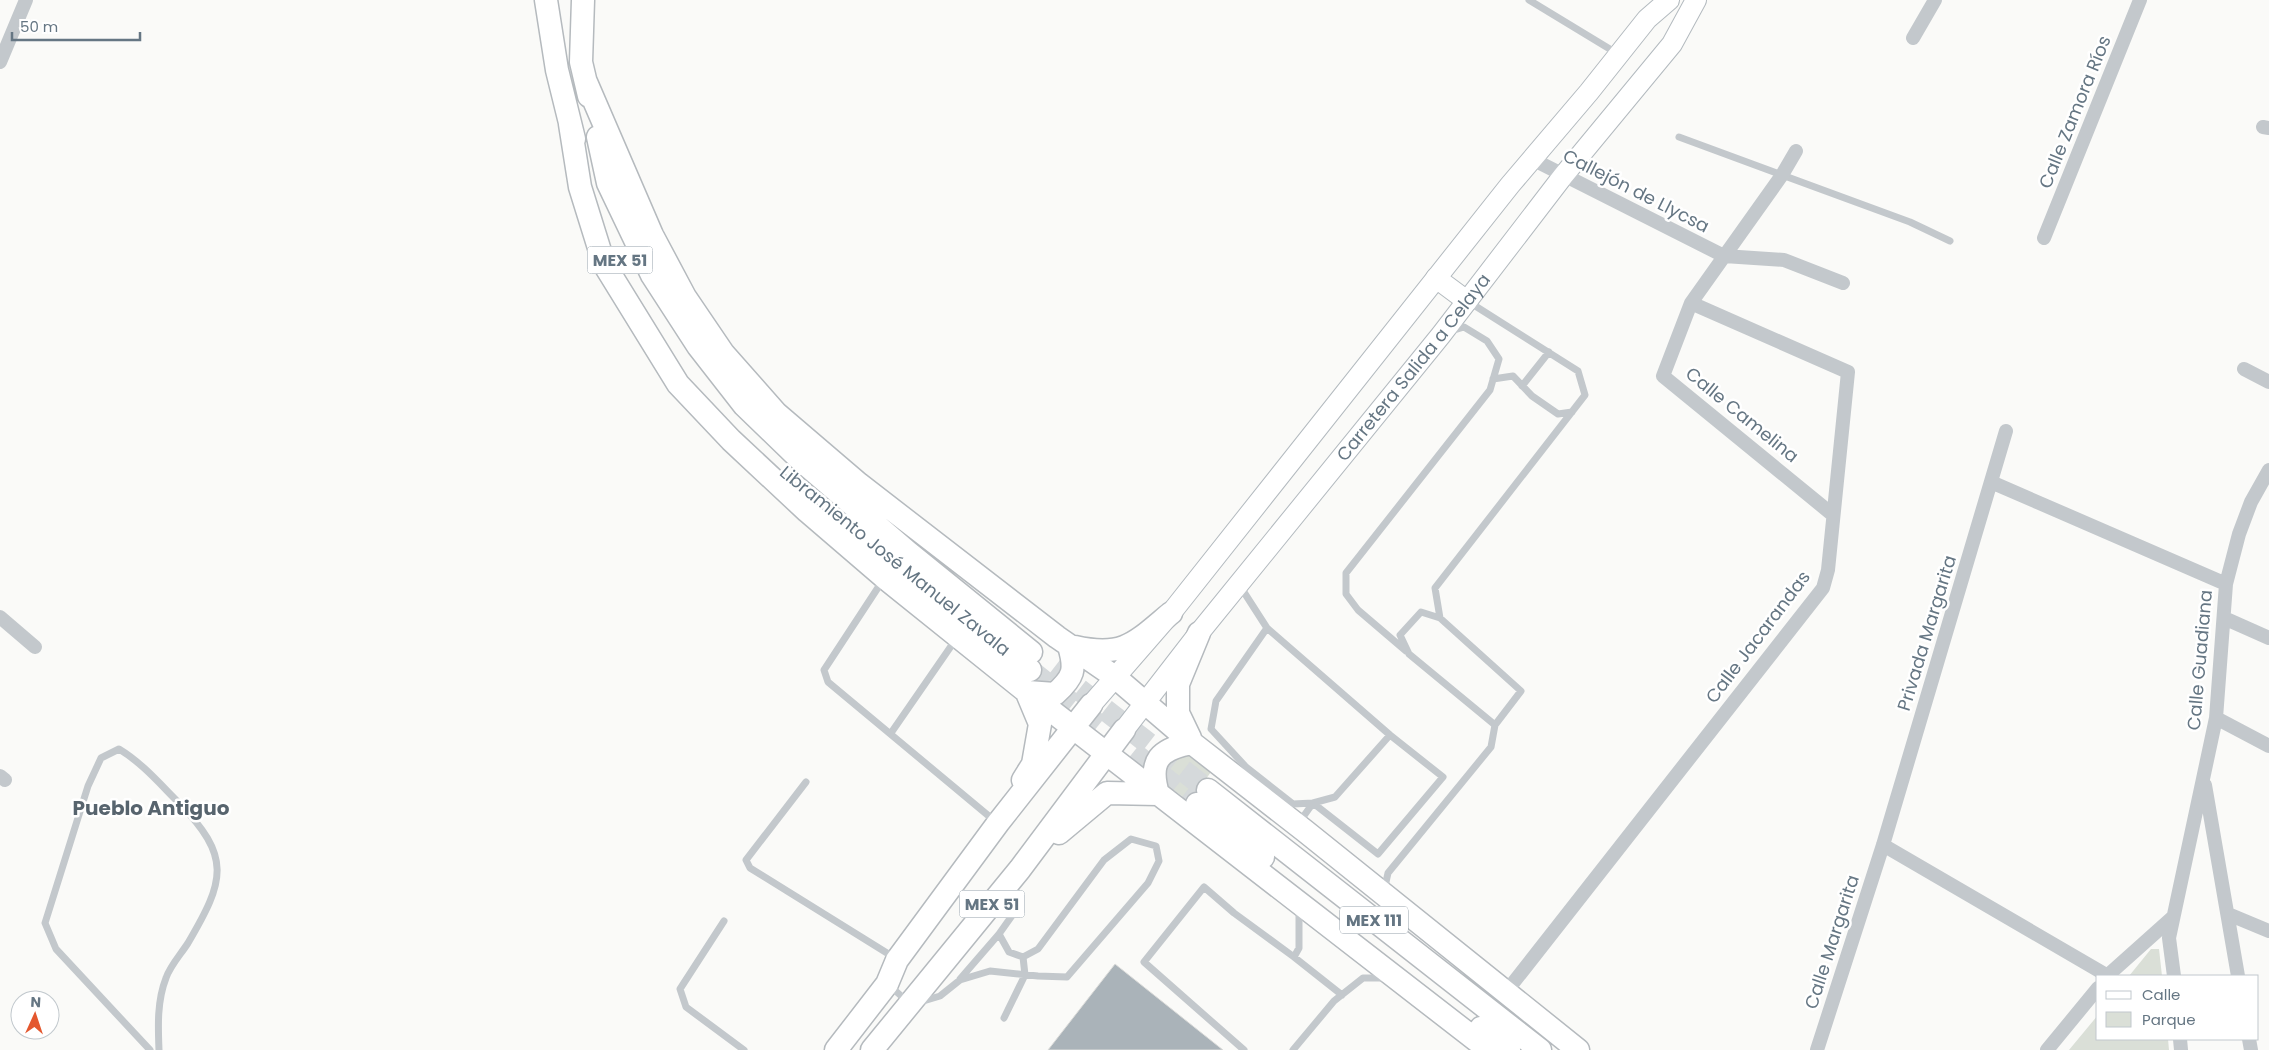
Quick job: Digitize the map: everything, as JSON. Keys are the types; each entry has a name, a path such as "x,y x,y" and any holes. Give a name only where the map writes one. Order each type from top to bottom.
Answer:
{"main road":[{"name":"Libramiento José Manuel Zavala","path":"546,0 556,70 570,124 600,220 628,277 669,346 707,396 786,474 846,525 1032,674"},
{"name":"Libramiento José Manuel Zavala","path":"582,0 581,62 608,183 652,275 709,360 744,404 804,463 909,553 1032,674"},
{"name":"Carretera Salida a Celaya","path":"1091,705 1171,613 1532,159 1647,19 1669,0"},
{"name":"Carretera Salida a Celaya","path":"1124,730 1441,335 1563,176 1672,44 1696,0"},
{"path":"586,82 652,235 685,297 723,353 776,413 859,484 1069,646 1115,677 1192,743 1305,830 1578,1050"},
{"path":"570,124 580,187 604,264 678,384 731,440 807,511 885,578 958,635 1032,674 1055,694 1069,681 1074,664 1069,646"},
{"path":"1436,278 1467,301"},
{"path":"1069,646 1096,652 1116,650 1135,644 1171,613"},
{"path":"1192,743 1178,713 1178,684 1200,634"},
{"path":"1032,674 1073,728 1299,905 1396,977 1489,1050"},
{"path":"998,824 1033,764 1040,724 1032,674"},
{"name":"MEX 51","path":"836,1050 887,984 897,960 998,824 1091,705"},
{"name":"MEX 51","path":"872,1050 1020,869 1124,730"},
{"path":"1158,794 1153,777 1158,760 1172,747 1192,743"},
{"path":"1020,869 1078,816 1107,793 1158,794"},
{"name":"MEX 111","path":"1509,1050 1203,797 1540,1050"}],"street":[{"path":"0,62 26,0"},
{"path":"1914,38 1934,0"},
{"name":"Calle Zamora Ríos","path":"2044,238 2140,0"},
{"path":"1692,303 1782,175 1796,151"},
{"name":"Callejón de Llycsa","path":"1532,159 1724,256"},
{"path":"1724,256 1784,260 1843,283"},
{"name":"Calle Jacarandas","path":"1506,992 1823,588 1828,570 1848,372 1692,303"},
{"name":"Calle Camelina","path":"1692,303 1664,376 1833,514"},
{"path":"2244,369 2269,382"},
{"name":"Privada Margarita","path":"1883,845 2006,431"},
{"name":"Calle Guadiana","path":"2174,975 2169,938 2216,718 2226,584 2239,534 2251,502 2269,470"},
{"path":"1991,482 2226,584"},
{"path":"0,617 35,647"},
{"path":"2224,618 2269,638"},
{"path":"2216,718 2269,746"},
{"path":"2203,777 2238,975"},
{"path":"1883,845 2106,975"},
{"name":"Calle Margarita","path":"1817,1050 1883,845"},
{"path":"2228,914 2269,931"},
{"path":"2109,975 2172,917"},
{"path":"2047,1050 2096,990"}],"lane":[{"path":"1529,0 1619,55"},
{"path":"1679,137 1910,222 1950,241"},
{"path":"1440,618 1435,588 1585,395 1578,371 1467,301"},
{"path":"1441,335 1464,327 1487,341 1498,359 1490,390 1346,573 1346,594 1358,610 1495,725"},
{"path":"1522,386 1549,352"},
{"path":"1493,379 1512,376 1558,414 1572,412"},
{"path":"885,578 824,670 828,682 998,824"},
{"path":"1240,586 1267,628 1390,735 1443,777 1378,854 1313,803"},
{"path":"1384,894 1388,873 1491,748 1495,725 1521,691 1440,618 1421,612 1400,635 1409,654"},
{"path":"1267,628 1216,701 1211,728 1246,768 1293,804 1313,803 1335,797 1390,735"},
{"path":"891,733 958,635"},
{"path":"150,1050 56,949 45,924 88,786 101,758 119,749 134,759 200,825 217,858 217,882 207,908 166,977 159,1008 159,1050"},
{"path":"806,782 746,860 750,868 897,960"},
{"path":"1305,830 1303,817 1313,803"},
{"path":"960,980 990,971 1067,977 1148,883 1159,861 1156,846 1131,840 1104,860 1038,949 1023,957 1009,952 999,934"},
{"path":"1244,1050 1144,962 1204,887 1234,913 1342,995"},
{"path":"887,984 910,1005 940,996 960,980 999,934 1016,910 999,895"},
{"path":"1294,957 1299,948 1299,905"},
{"path":"724,921 680,989 686,1006 744,1050"},
{"path":"1004,1018 1025,975 1023,957"},
{"path":"1294,1050 1334,1001 1363,978 1396,977"}],"green space":[{"path":"1188,752 1213,769 1190,802 1164,783 1163,765"},
{"path":"2151,949 2159,949 2162,975 2130,975"},
{"path":"2096,1017 2096,1040 2168,1040 2169,1050 2069,1050"}],"building":[{"path":"1115,964 1223,1050 1048,1050"}],"tunnel":[{"path":"1053,669 1208,790"},
{"path":"1030,670 1197,804"}],"district":[{"name":"Pueblo Antiguo","path":"151,808"}]}
